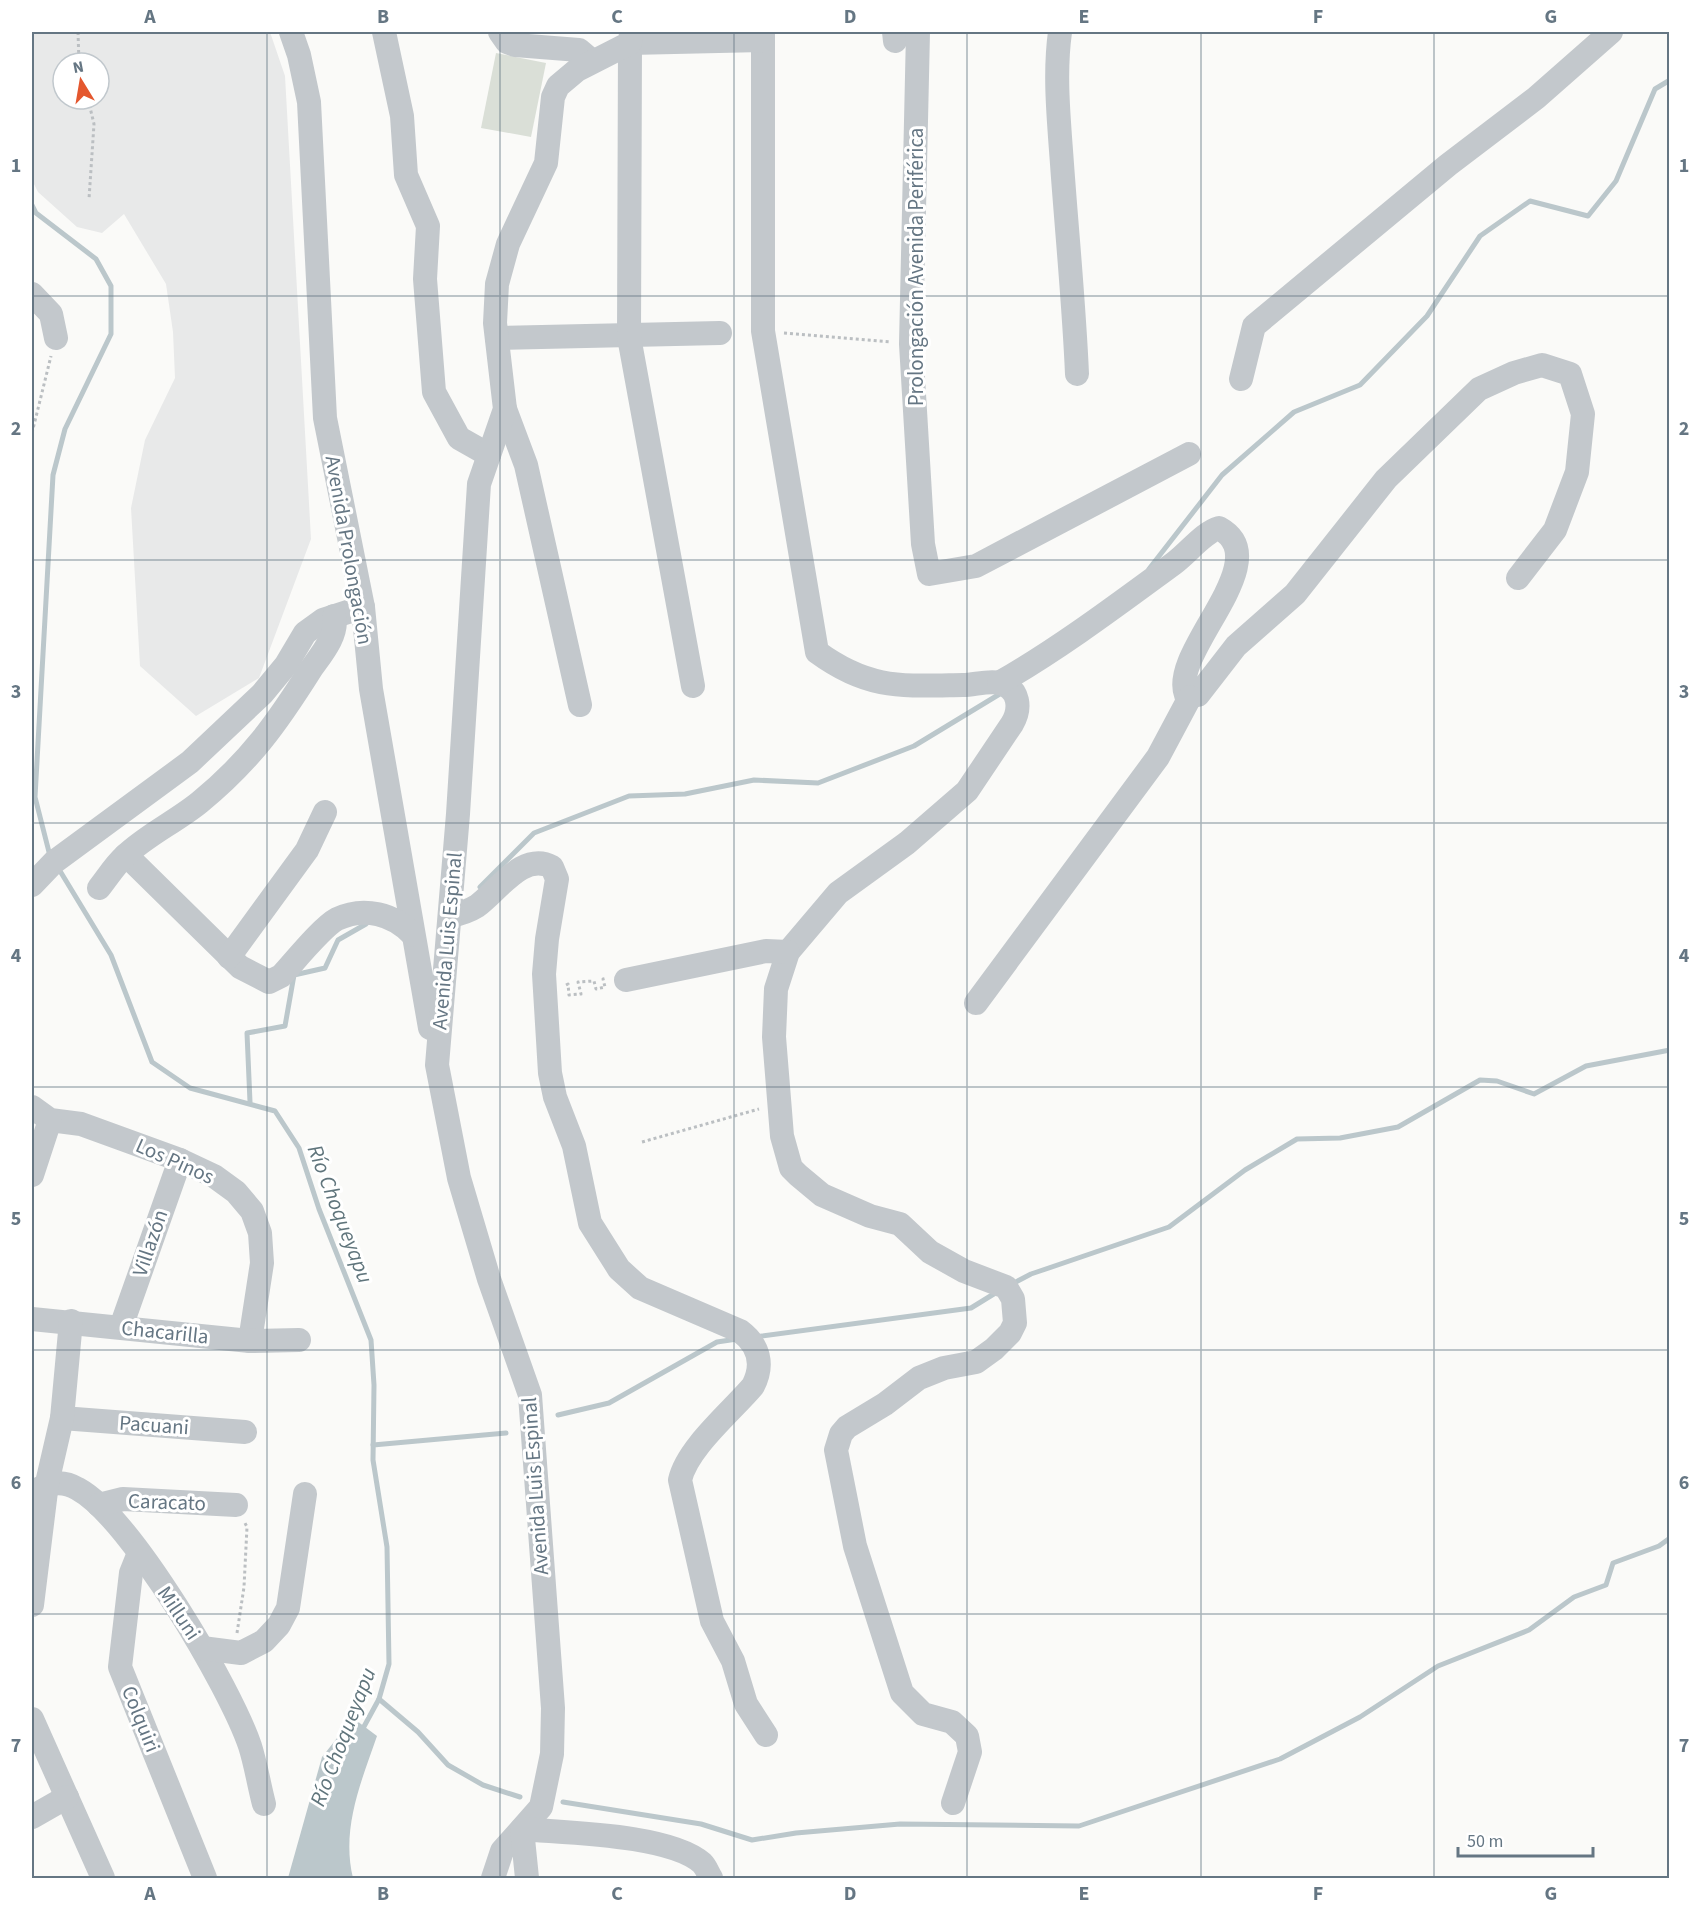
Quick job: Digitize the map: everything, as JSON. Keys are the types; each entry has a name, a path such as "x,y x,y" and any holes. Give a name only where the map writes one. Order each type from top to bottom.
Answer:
{"street":[{"name":"Avenida Prolongación","path":"291,32 299,55 309,102 325,418 363,607 371,689 437,1065"},
{"path":"384,32 402,116 406,175 428,226 425,279 434,392 459,438 489,455"},
{"path":"500,32 507,42 515,45 579,50 592,61"},
{"name":"Prolongación Avenida Periférica","path":"918,32 911,344 923,544 929,574 976,566 1189,454"},
{"path":"1060,32 1058,50 1059,130 1074,291 1077,375"},
{"path":"1241,379 1254,326 1448,165 1536,98 1611,32"},
{"path":"693,686 629,337 630,37 763,36 763,331 817,652 843,671 866,681 889,685 999,683 1090,624 1193,549 1209,531 1219,528 1235,544 1237,568 1196,651 1185,682 1185,692 1190,696 1198,695 1236,646 1295,594 1386,478 1421,443 1479,389 1514,373 1542,365 1570,374 1583,414 1577,472 1556,530 1518,578"},
{"name":"Avenida Luis Espinal","path":"493,1878 502,1851 541,1807 552,1754 552,1708 530,1395 489,1279 459,1178 437,1065 450,916 479,484 505,409 497,338 497,284 508,244 546,163 553,97 564,79 630,37"},
{"path":"32,294 51,314 56,338"},
{"path":"497,338 629,337 720,333"},
{"path":"505,409 526,465 580,705"},
{"path":"32,885 54,862 190,762 262,694 286,665 305,633 323,620 363,607"},
{"path":"99,888 126,855 198,804 235,772 265,740 288,709 327,646 334,628 334,616"},
{"path":"953,1803 970,1752 967,1736 952,1722 923,1714 902,1693 855,1546 836,1450 841,1434 847,1427 885,1404 919,1378 944,1368 976,1362 983,1358 1010,1333 1016,1314 1013,1299 1006,1287 964,1271 930,1252 900,1224 870,1216 810,1188 791,1168 785,1154 774,1037 776,990 788,952 838,893 907,843 968,791 1018,714 1018,702 1014,693 999,683"},
{"path":"976,1003 1158,757 1190,696"},
{"path":"229,957 307,850 325,812"},
{"path":"126,855 229,957 254,977 270,982 281,976 336,920 359,914 382,914 401,922 413,935"},
{"path":"450,916 478,905 523,867 536,862 552,867 557,879 548,928 544,974 550,1073 560,1114 574,1146 590,1224 629,1280 640,1288 740,1331 748,1337 757,1350 759,1375 753,1386 696,1451 682,1470 680,1479 712,1621 732,1661 746,1704 766,1735"},
{"path":"626,980 766,951 788,952"},
{"path":"32,1175 41,1113"},
{"name":"Los Pinos","path":"41,1113 81,1124 180,1160 214,1176 236,1191 252,1211 260,1233 262,1263 250,1341"},
{"name":"Villazón","path":"121,1327 180,1160"},
{"name":"Chacarilla","path":"32,1319 71,1321 250,1341 299,1340"},
{"path":"32,1605 40,1488 62,1418 71,1321"},
{"name":"Pacuani","path":"62,1418 245,1432"},
{"name":"Milluni","path":"40,1488 61,1483 78,1489 99,1505 139,1553 202,1648 250,1746 264,1804"},
{"path":"202,1648 241,1653 264,1641 279,1625 288,1608 305,1494"},
{"name":"Caracato","path":"99,1505 123,1499 236,1505"},
{"name":"Colquiri","path":"139,1553 131,1573 120,1667 206,1878"},
{"path":"32,1719 103,1878"},
{"path":"32,1817 67,1797"},
{"path":"527,1878 522,1829 608,1835 669,1847 703,1864 711,1878"}],"path":[{"path":"78,32 78,51"},
{"path":"89,199 94,124 91,111"},
{"path":"763,331 911,344"},
{"path":"32,433 56,338"},
{"path":"562,994 564,985 568,984 570,995 581,994 578,982 594,981 596,989 605,987 603,979 613,977 616,985 626,980"},
{"path":"642,1142 779,1104"},
{"path":"234,1652 244,1587 247,1527 236,1505"}],"shaded area":[{"path":"32,32 270,32 285,76 311,539 259,678 196,716 140,666 131,508 145,440 175,378 173,332 166,284 124,214 102,233 77,227 38,192 32,180"},
{"path":"496,53 546,63 531,137 481,128"}],"water":[{"name":"Río Choqueyapu","path":"353,1718 377,1736 354,1806 349,1842 353,1878 288,1878 322,1757"}],"waterway":[{"path":"1149,569 1222,475 1294,412 1360,385 1427,316 1480,236 1530,201 1588,216 1616,181 1655,89 1670,80"},
{"name":"Río Choqueyapu","path":"32,205 36,213 96,259 111,286 111,334 65,429 53,475 35,797 50,856"},
{"path":"480,887 534,833 629,796 685,794 754,780 818,783 914,746 1003,692"},
{"name":"Río Choqueyapu","path":"57,866 111,955 152,1062 190,1088 275,1111 299,1148 319,1209 371,1340 374,1385 373,1460 387,1547 389,1664 379,1699 361,1732"},
{"path":"250,1102 247,1033 285,1026 294,975 325,968 338,940 366,924"},
{"path":"1010,1285 1031,1274 1169,1227 1245,1170 1297,1139 1340,1138 1398,1127 1480,1080 1497,1081 1534,1094 1586,1066 1670,1050"},
{"path":"755,1337 971,1308 997,1292"},
{"path":"558,1415 609,1403 717,1342 737,1339"},
{"path":"373,1445 506,1433"},
{"path":"563,1802 701,1824 752,1840 796,1833 900,1824 1079,1826 1280,1759 1360,1717 1438,1666 1529,1630 1574,1597 1606,1585 1613,1563 1659,1546 1670,1538"},
{"path":"379,1699 418,1732 448,1765 483,1785 520,1797"}]}
